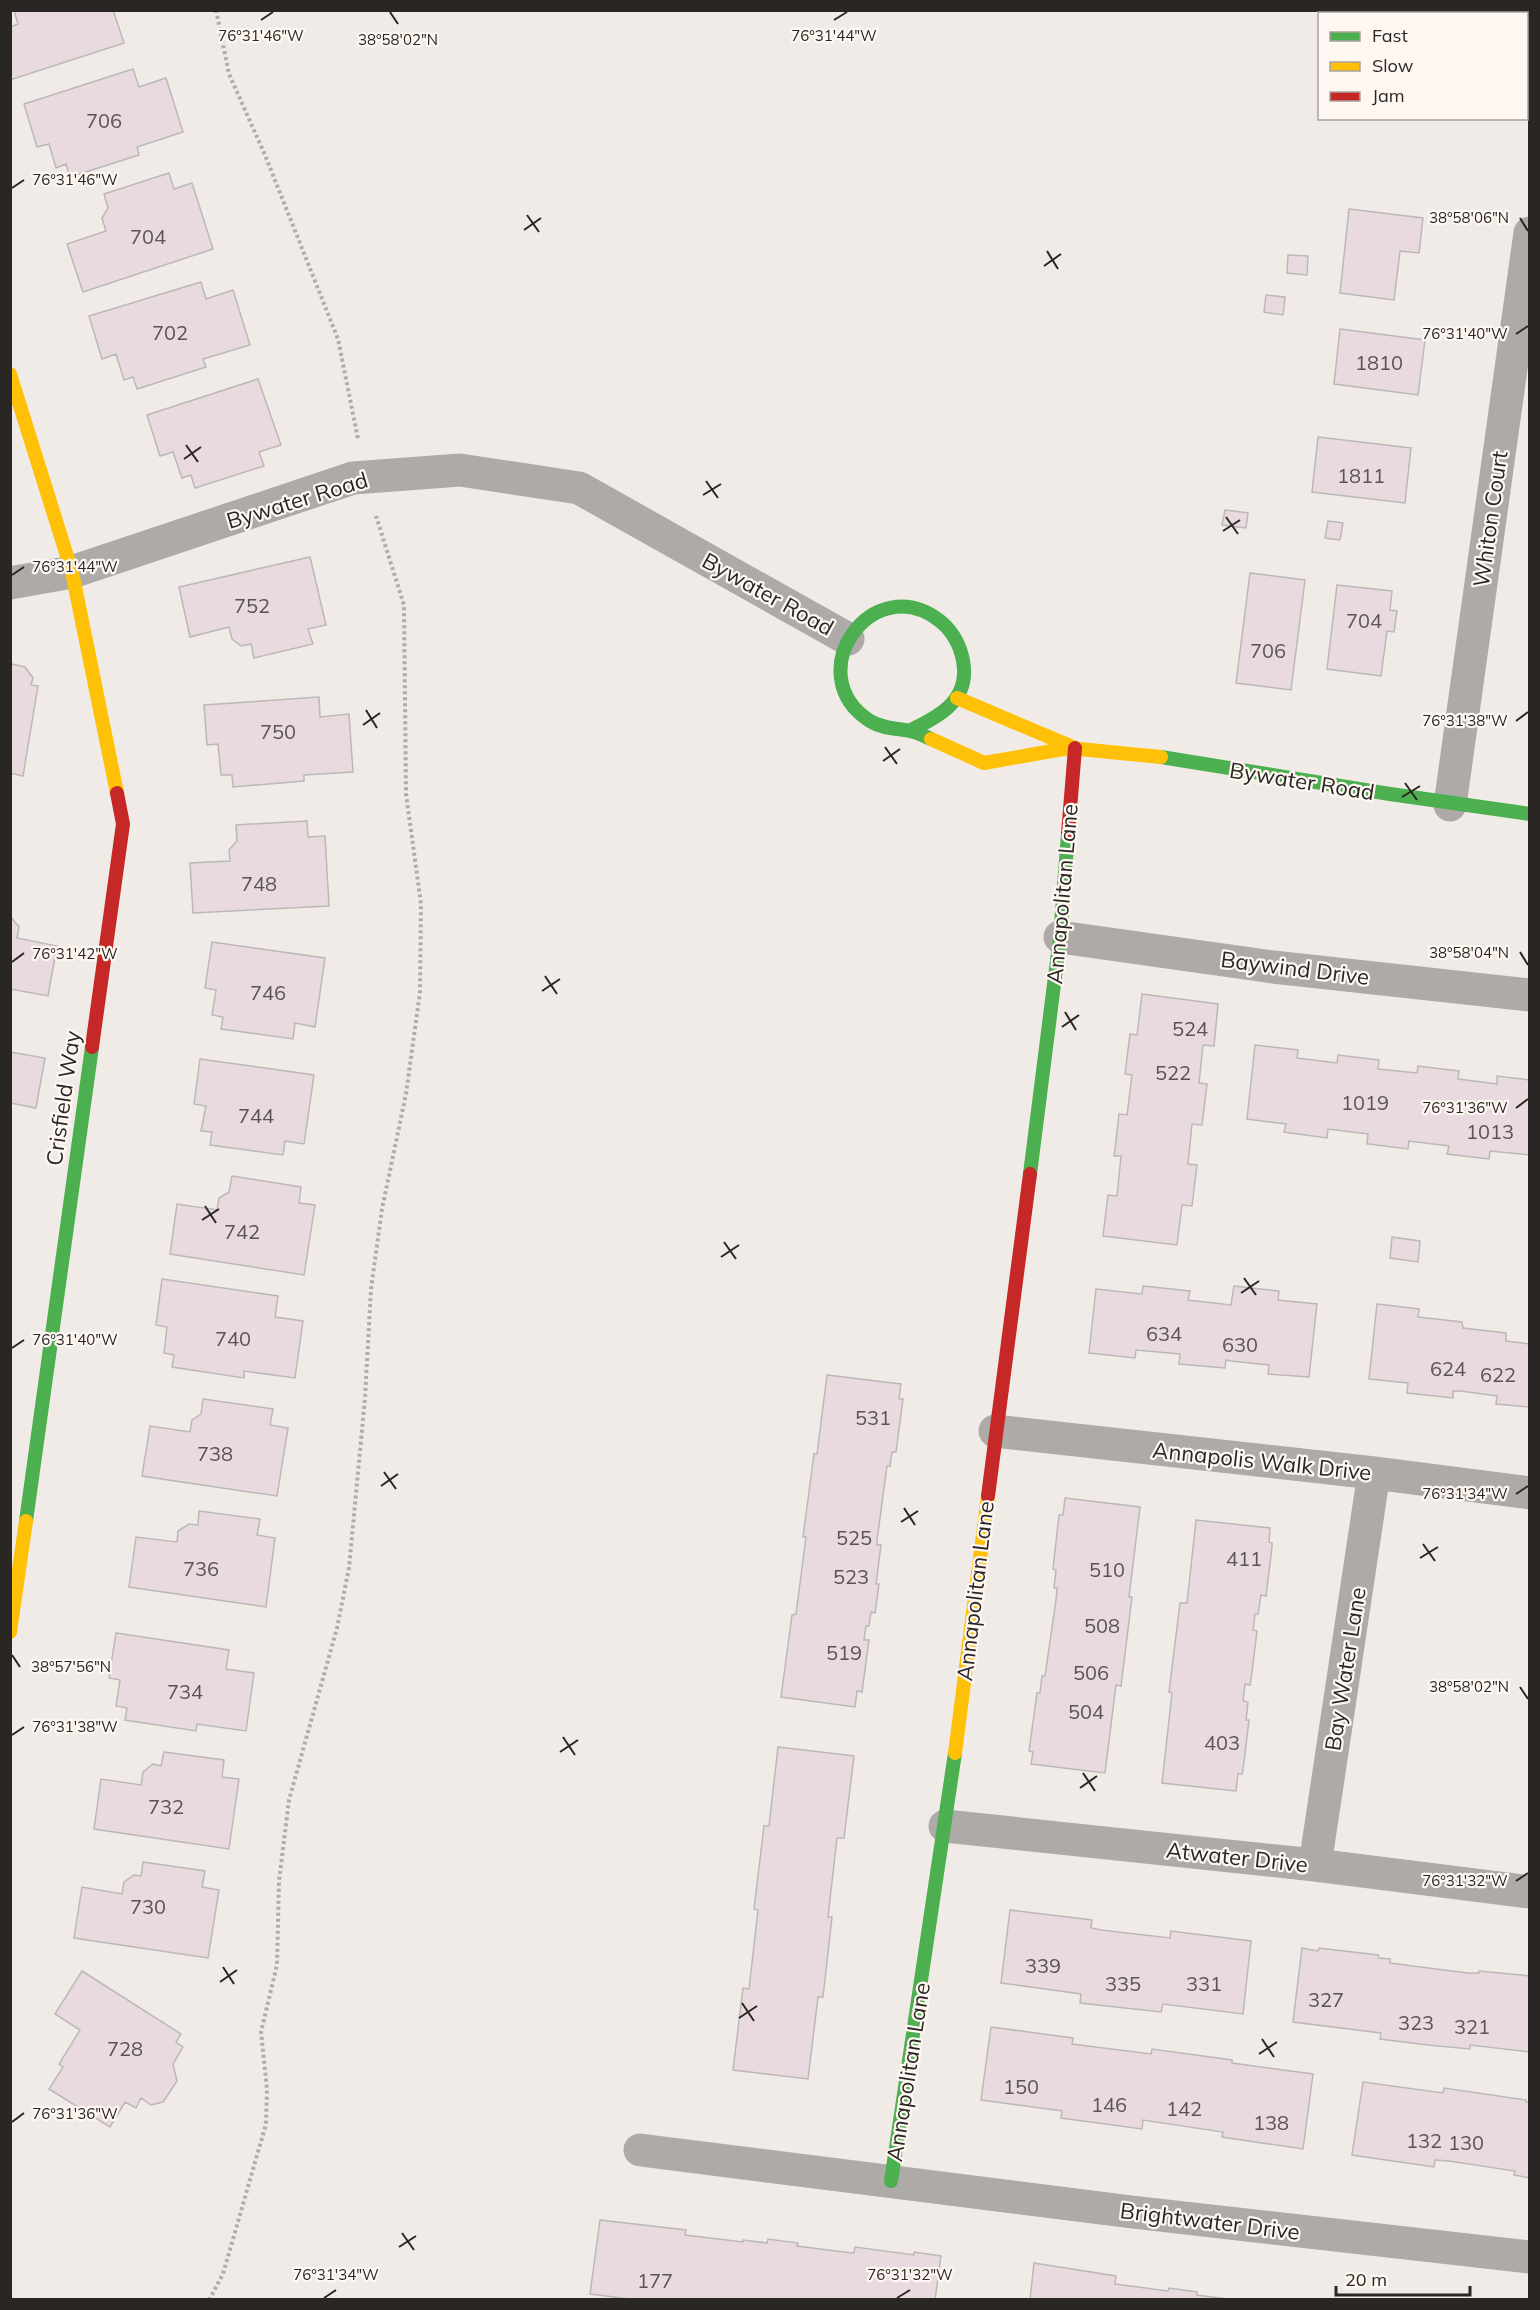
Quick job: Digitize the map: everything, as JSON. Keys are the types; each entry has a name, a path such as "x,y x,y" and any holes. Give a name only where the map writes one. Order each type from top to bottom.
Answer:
{"street":[{"name":"Whiton Court","path":"1450,805 1530,233"},
{"name":"Crisfield Way","path":"10,374 72,572 123,824 10,1632"},
{"name":"Bywater Road","path":"10,584 72,572 353,478 460,470 579,488 848,639"},
{"path":"900,606 922,610 941,620 955,636 963,656 964,678 957,698 945,714 929,725 911,730 891,729 873,723 858,711 847,695 841,676 841,657 848,639 861,622 879,611 900,606"},
{"name":"Bywater Road","path":"957,698 1075,748"},
{"name":"Bywater Road","path":"911,730 983,763 1075,748 1165,758 1450,805 1530,814"},
{"name":"Annapolitan Lane","path":"640,2150 891,2181 945,1826 1060,937 1075,748"},
{"name":"Baywind Drive","path":"1060,937 1273,967 1530,995"},
{"name":"Annapolis Walk Drive","path":"995,1431 1374,1473 1530,1493"},
{"name":"Bay Water Lane","path":"1315,1865 1374,1473"},
{"name":"Atwater Drive","path":"945,1826 1315,1865 1530,1892"},
{"name":"Brightwater Drive","path":"891,2181 1132,2212 1530,2258"}],"path":[{"path":"209,2300 223,2274 266,2124 267,2089 261,2032 277,1965 279,1881 289,1800 336,1628 349,1568 365,1398 371,1288 382,1209 406,1094 420,992 421,904 406,794 404,605 376,517 372,476 355,433 338,339 265,154 229,75 216,10"}],"building":[{"path":"16,10 113,10 124,43 10,80 10,27 18,24"},
{"path":"133,69 139,87 166,78 183,132 137,147 139,155 70,177 66,164 56,168 49,144 37,147 24,104"},
{"path":"169,173 174,189 192,183 213,249 83,292 67,244 106,231 102,218 108,208 104,194"},
{"path":"1349,209 1423,218 1419,253 1400,251 1394,300 1340,293"},
{"path":"1288,255 1308,256 1307,275 1287,273"},
{"path":"201,282 206,299 233,290 250,345 203,359 206,367 137,389 133,377 124,380 116,354 102,359 89,316"},
{"path":"1266,295 1285,297 1283,315 1264,312"},
{"path":"1340,329 1425,340 1418,395 1334,384"},
{"path":"258,379 281,445 259,452 264,466 195,488 191,475 182,478 173,452 160,456 147,415"},
{"path":"1318,437 1411,448 1405,503 1312,492"},
{"path":"1225,510 1248,513 1246,528 1222,525"},
{"path":"1328,521 1343,523 1340,540 1325,538"},
{"path":"310,557 326,625 308,629 313,644 254,658 251,644 241,646 232,639 229,627 190,637 179,587"},
{"path":"1250,573 1305,580 1291,690 1236,683"},
{"path":"1337,585 1392,591 1390,610 1397,611 1394,632 1387,631 1381,676 1327,669"},
{"path":"12,664 25,667 33,678 31,685 38,686 23,776 10,773 10,666"},
{"path":"319,697 320,717 349,714 353,772 304,775 304,781 233,787 232,775 221,775 218,744 207,745 204,705"},
{"path":"307,821 308,837 325,836 329,906 193,913 190,863 230,861 229,850 237,841 236,825"},
{"path":"10,916 19,927 17,938 57,946 48,996 10,989"},
{"path":"212,942 325,958 315,1027 295,1023 293,1039 221,1029 223,1017 212,1015 216,990 205,988"},
{"path":"1142,994 1218,1004 1214,1046 1203,1045 1199,1083 1207,1084 1202,1125 1192,1124 1188,1164 1197,1165 1192,1206 1182,1205 1177,1245 1103,1236 1108,1195 1117,1196 1121,1156 1114,1156 1119,1114 1127,1115 1132,1075 1125,1074 1130,1034 1137,1035"},
{"path":"1255,1045 1298,1050 1297,1058 1337,1063 1338,1055 1379,1060 1378,1069 1417,1073 1418,1066 1459,1071 1458,1079 1497,1084 1497,1076 1530,1080 1530,1155 1490,1151 1489,1159 1447,1154 1449,1146 1409,1141 1408,1149 1367,1144 1368,1134 1328,1129 1327,1138 1284,1132 1286,1124 1247,1119"},
{"path":"10,1052 45,1058 36,1108 10,1103"},
{"path":"200,1059 314,1075 304,1144 285,1141 283,1155 210,1145 212,1132 201,1131 206,1106 194,1104"},
{"path":"232,1176 301,1187 299,1203 315,1205 304,1275 170,1254 177,1204 217,1210 219,1198 229,1192"},
{"path":"1392,1237 1420,1241 1418,1262 1390,1258"},
{"path":"162,1279 278,1296 275,1317 303,1321 295,1378 244,1371 244,1378 172,1367 174,1355 164,1353 167,1327 156,1325"},
{"path":"1143,1286 1190,1291 1188,1300 1231,1305 1234,1286 1279,1291 1278,1300 1317,1304 1309,1377 1268,1374 1269,1365 1226,1360 1225,1368 1179,1364 1180,1354 1136,1350 1135,1358 1089,1353 1096,1289 1142,1294"},
{"path":"1377,1304 1419,1309 1418,1317 1462,1322 1463,1328 1506,1333 1506,1341 1530,1344 1530,1407 1496,1404 1497,1396 1461,1391 1453,1391 1453,1398 1407,1393 1408,1383 1369,1379"},
{"path":"827,1375 901,1384 899,1399 903,1399 896,1452 892,1452 890,1466 887,1466 877,1540 877,1545 881,1545 876,1584 879,1584 875,1613 871,1612 869,1626 866,1626 864,1640 869,1640 862,1692 857,1691 855,1707 781,1697 792,1615 796,1614 806,1537 803,1537"},
{"path":"203,1399 273,1409 270,1425 288,1428 277,1496 142,1476 150,1426 190,1432 192,1420 201,1414"},
{"path":"1065,1498 1140,1507 1121,1686 1116,1685 1105,1773 1031,1764 1033,1752 1029,1751 1037,1693 1040,1693 1042,1676 1045,1676 1056,1600 1057,1588 1054,1588 1056,1570 1053,1569 1059,1515 1063,1515"},
{"path":"199,1511 260,1519 257,1535 275,1538 266,1607 129,1587 136,1537 177,1542 178,1531 189,1524 198,1525"},
{"path":"1196,1520 1270,1528 1269,1542 1272,1543 1272,1547 1266,1596 1261,1595 1258,1614 1255,1614 1253,1630 1257,1631 1251,1680 1250,1685 1245,1684 1243,1701 1248,1702 1246,1720 1249,1720 1243,1770 1242,1774 1238,1774 1236,1791 1162,1783 1172,1693 1169,1692 1180,1603 1187,1603"},
{"path":"116,1633 229,1650 226,1669 254,1673 246,1731 197,1724 196,1731 125,1720 127,1708 116,1706 120,1680 109,1678"},
{"path":"778,1747 854,1756 844,1838 837,1838 828,1917 832,1917 823,1997 818,1997 808,2079 733,2070 743,1988 749,1989 758,1910 754,1909 764,1826 769,1826"},
{"path":"164,1752 224,1760 222,1777 239,1779 229,1849 94,1829 101,1779 141,1785 143,1772 153,1764 161,1766"},
{"path":"143,1862 205,1871 202,1887 219,1890 208,1958 74,1938 82,1887 122,1894 124,1882 134,1875 141,1876"},
{"path":"1010,1910 1092,1920 1091,1928 1101,1930 1170,1938 1171,1931 1251,1941 1243,2014 1163,2004 1161,2012 1080,2003 1081,1994 1001,1983"},
{"path":"1302,1948 1378,1955 1379,1958 1390,1959 1390,1963 1468,1973 1479,1973 1479,1971 1530,1976 1530,2052 1470,2045 1470,2049 1380,2039 1381,2033 1293,2022"},
{"path":"82,1971 181,2034 176,2042 183,2047 173,2064 177,2081 163,2102 151,2105 141,2098 136,2108 125,2102 110,2127 49,2089 63,2067 59,2064 80,2030 55,2014"},
{"path":"991,2027 1073,2038 1072,2044 1151,2054 1152,2049 1313,2074 1303,2149 1222,2137 1223,2132 1143,2120 1142,2129 1061,2118 1062,2111 981,2100"},
{"path":"1363,2082 1443,2093 1444,2088 1526,2100 1530,2103 1530,2178 1514,2175 1515,2171 1449,2161 1435,2160 1434,2167 1352,2155"},
{"path":"600,2220 686,2230 685,2235 743,2242 743,2240 767,2243 768,2239 798,2243 797,2246 852,2253 855,2247 914,2255 914,2252 941,2256 935,2300 638,2300 590,2294"},
{"path":"1034,2263 1116,2276 1115,2284 1168,2291 1169,2288 1197,2292 1197,2295 1235,2300 1030,2300"}],"traffic: fast":[{"path":"911,730 948,708 955,700 963,681 963,662 954,637 940,621 915,608 890,608 869,617 852,634 843,655 841,679 850,701 870,721 885,727 915,732 931,739"},
{"path":"1161,757 1530,814"},
{"path":"1030,1174 1060,937 1068,834"},
{"path":"26,1521 92,1047"},
{"path":"891,2181 955,1753"}],"traffic: slow":[{"path":"10,374 72,572 117,793"},
{"path":"957,698 1075,748"},
{"path":"931,739 984,763 1069,748 1161,757"},
{"path":"955,1753 988,1496"},
{"path":"10,1632 26,1521"}],"traffic: jam":[{"path":"1068,834 1075,748"},
{"path":"92,1047 123,824 117,793"},
{"path":"988,1496 1030,1174"}]}
